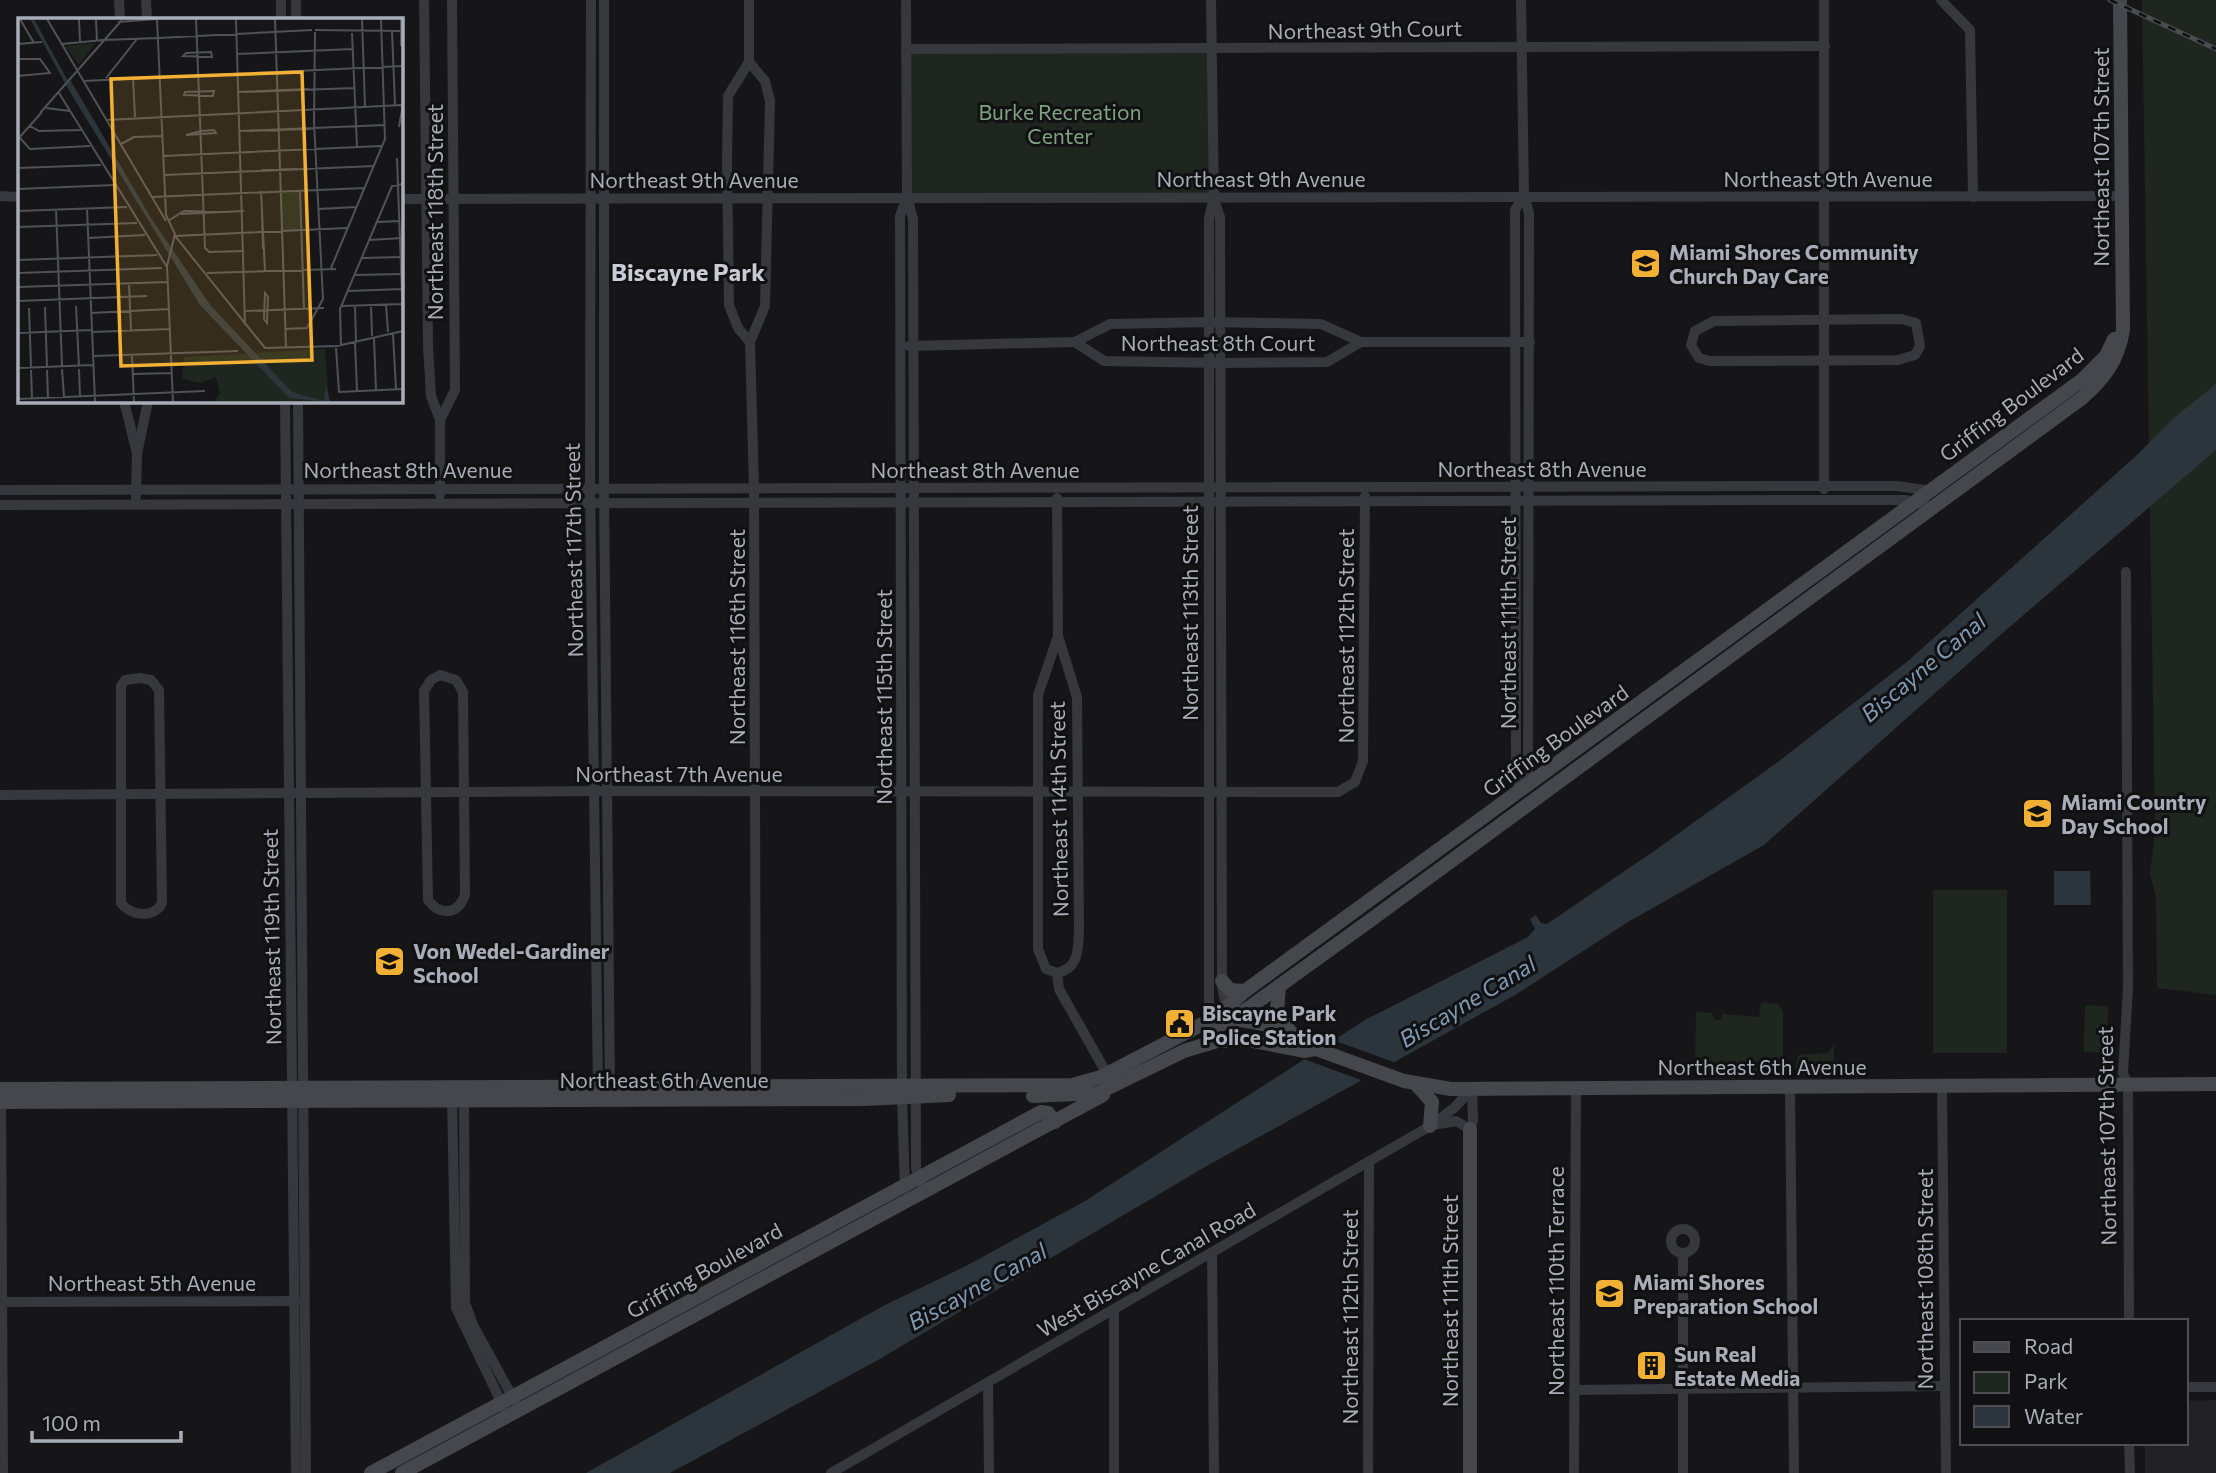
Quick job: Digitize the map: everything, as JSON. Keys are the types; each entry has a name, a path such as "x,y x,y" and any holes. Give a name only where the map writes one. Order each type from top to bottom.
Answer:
{"street":[{"path":"119,0 120,18"},
{"path":"146,0 147,18"},
{"path":"281,0 281,18"},
{"path":"296,0 296,18"},
{"name":"Northeast 118th Street","path":"424,0 428,346 431,396 440,420 440,502"},
{"name":"Northeast 118th Street","path":"440,420 455,390 452,0"},
{"name":"Northeast 117th Street","path":"591,0 590,488 604,1093"},
{"name":"Northeast 117th Street","path":"604,0 607,791 604,1093"},
{"path":"748,0 749,62"},
{"name":"Northeast 115th Street","path":"906,0 907,196 913,219 915,794 906,1192"},
{"name":"Northeast 113th Street","path":"1211,0 1213,198 1220,217 1214,322 1208,362 1214,487 1219,502 1222,1018"},
{"name":"Northeast 111th Street","path":"1521,0 1524,195 1529,213 1530,342 1528,777 1523,789"},
{"path":"1824,0 1824,500"},
{"path":"1941,0 1970,30 1973,197"},
{"name":"Northeast 107th Street","path":"2120,0 2122,314"},
{"name":"Northeast 9th Court","path":"906,49 1212,51 1825,46"},
{"name":"Northeast 116th Street","path":"750,342 738,328 729,305 728,96 749,62 765,81 770,101 765,306 750,342 754,489 756,1092"},
{"name":"Northeast 111th Street","path":"1523,789 1517,781 1515,210 1524,195"},
{"path":"0,196 18,197"},
{"name":"Northeast 9th Avenue","path":"402,199 729,196 2121,196"},
{"name":"Northeast 115th Street","path":"907,196 900,216 902,794 909,1091 921,1184"},
{"name":"Griffing Boulevard","path":"1825,576 1894,517 2094,370 2110,349 2122,314"},
{"name":"Griffing Boulevard","path":"1082,1083 1107,1074 1222,1018 1279,986 1523,789 1604,738 1825,576 1950,494 2082,398 2107,374 2122,338 2122,314"},
{"path":"1822,320 1913,320 1919,327 1918,351 1904,359 1704,360 1695,354 1690,345 1692,335 1699,327 1714,321 1822,320"},
{"name":"Northeast 113th Street","path":"1214,322 1220,363 1214,487 1208,502 1209,1003 1222,1018"},
{"name":"Northeast 8th Court","path":"901,347 1075,342 1110,324 1214,322 1321,324 1361,342 1530,342"},
{"name":"Northeast 8th Court","path":"1075,342 1104,360 1220,363 1327,362 1361,342"},
{"path":"124,402 137,454"},
{"path":"136,503 137,454 148,402"},
{"name":"Northeast 119th Street","path":"285,402 289,794 298,1095"},
{"name":"Northeast 119th Street","path":"296,1473 300,794 298,402"},
{"name":"Northeast 8th Avenue","path":"0,490 136,491 285,487 440,490 1824,485 1897,486 1950,494"},
{"name":"Northeast 114th Street","path":"1057,488 1058,636 1077,696 1078,793 1077,953 1073,965 1057,974"},
{"path":"1305,488 1305,501"},
{"name":"Northeast 112th Street","path":"1355,782 1362,768 1364,752 1365,488"},
{"path":"1889,500 1894,517"},
{"name":"Northeast 8th Avenue","path":"0,505 1889,500 1915,502 1931,507"},
{"name":"Northeast 107th Street","path":"2126,572 2128,988 2123,1073 2128,1084 2129,1319"},
{"name":"Northeast 114th Street","path":"1057,974 1046,969 1038,949 1036,793 1038,695 1058,636"},
{"path":"440,676 456,680 463,692 465,794 465,895 462,905 453,911 444,912 435,908 428,900 425,794 425,691 431,680 440,676"},
{"path":"125,680 151,680 159,690 162,794 162,903 154,912 130,912 121,903 119,793 121,686 125,680"},
{"name":"Griffing Boulevard","path":"1208,1044 1222,1018 1245,991 1523,806 1604,738"},
{"name":"Northeast 7th Avenue","path":"0,795 607,791 1331,794 1344,790 1355,782"},
{"path":"1523,789 1523,806"},
{"name":"Northeast 114th Street","path":"1057,974 1059,989 1107,1074"},
{"path":"1222,981 1230,990 1245,991"},
{"path":"1279,986 1276,1013 1292,1034"},
{"path":"1222,1018 1245,1040"},
{"name":"Northeast 6th Avenue","path":"1222,1018 1292,1034 1307,1040 1316,1049 1416,1084 1472,1089 2216,1084"},
{"name":"Northeast 6th Avenue","path":"909,1091 1077,1096 1109,1089 1179,1054 1208,1044 1245,1040 1304,1051 1316,1049"},
{"name":"Northeast 6th Avenue","path":"0,1094 909,1091 1082,1083"},
{"path":"1416,1084 1432,1102 1430,1126 1456,1121 1470,1129 1474,1121 1472,1089"},
{"name":"Northeast 108th Street","path":"1942,1086 1946,1473"},
{"path":"1790,1087 1794,1473"},
{"name":"Northeast 110th Terrace","path":"1574,1473 1576,1088"},
{"name":"Griffing Boulevard","path":"371,1473 506,1398 921,1184 1094,1102 1109,1089"},
{"name":"West Biscayne Canal Road","path":"831,1473 1430,1126 1472,1089"},
{"path":"0,1094 2,1473"},
{"path":"458,1094 465,1303 514,1412"},
{"name":"Northeast 111th Street","path":"1470,1129 1470,1473"},
{"name":"Northeast 112th Street","path":"1368,1473 1369,1162"},
{"name":"Griffing Boulevard","path":"402,1473 906,1192"},
{"path":"1212,1253 1214,1473"},
{"path":"1683,1253 1683,1473"},
{"name":"Northeast 119th Street","path":"298,1301 306,1473"},
{"name":"Northeast 5th Avenue","path":"0,1302 298,1301"},
{"path":"1114,1310 1114,1473"},
{"path":"988,1382 989,1473"},
{"path":"1574,1390 1944,1386"},
{"path":"2188,1387 2216,1387"},
{"path":"2129,1445 2130,1473"}],"shaded area":[{"path":"2216,1400 2216,1473 2145,1473 2145,1445 2188,1445 2188,1401"}],"green space":[{"path":"2142,0 2216,0 2216,995 2157,988 2156,897 2150,874 2155,832"},
{"name":"Burke Recreation Center","path":"906,49 1212,51 1213,198 907,196"},
{"path":"1933,890 2007,890 2007,1053 1933,1053"},
{"path":"1761,1002 1778,1004 1783,1011 1783,1072 1695,1071 1696,1012 1712,1013 1715,1020 1721,1020 1722,1014 1759,1017"},
{"path":"2085,1005 2108,1006 2107,1053 2084,1052"},
{"path":"1834,1045 1834,1071 1795,1069 1798,1055 1828,1053"}],"water":[{"name":"Biscayne Canal","path":"2216,384 2216,450 2006,630 1764,845 1628,922 1515,995 1205,1167 878,1360 670,1473 586,1473 883,1306 964,1267 1085,1201 1365,1020 1528,937 1535,929 1530,919 1536,915 1541,923 1547,924 1654,851 1775,764 1908,661 2138,454 2175,417"},
{"path":"2054,871 2090,871 2091,905 2054,905"}],"pier":[{"path":"1330,1039 1399,1064 1366,1082 1304,1059"}],"railway":[{"path":"2110,0 2216,49"}],"place":[{"name":"Miami Shores Community Church Day Care","path":"1646,263"},
{"name":"Miami Country Day School","path":"2038,813"},
{"name":"Von Wedel-Gardiner School","path":"390,962"},
{"name":"Biscayne Park Police Station","path":"1179,1024"},
{"name":"Miami Shores Preparation School","path":"1610,1293"},
{"name":"Sun Real Estate Media","path":"1651,1365"}],"district":[{"name":"Biscayne Park","path":"688,271"}]}
